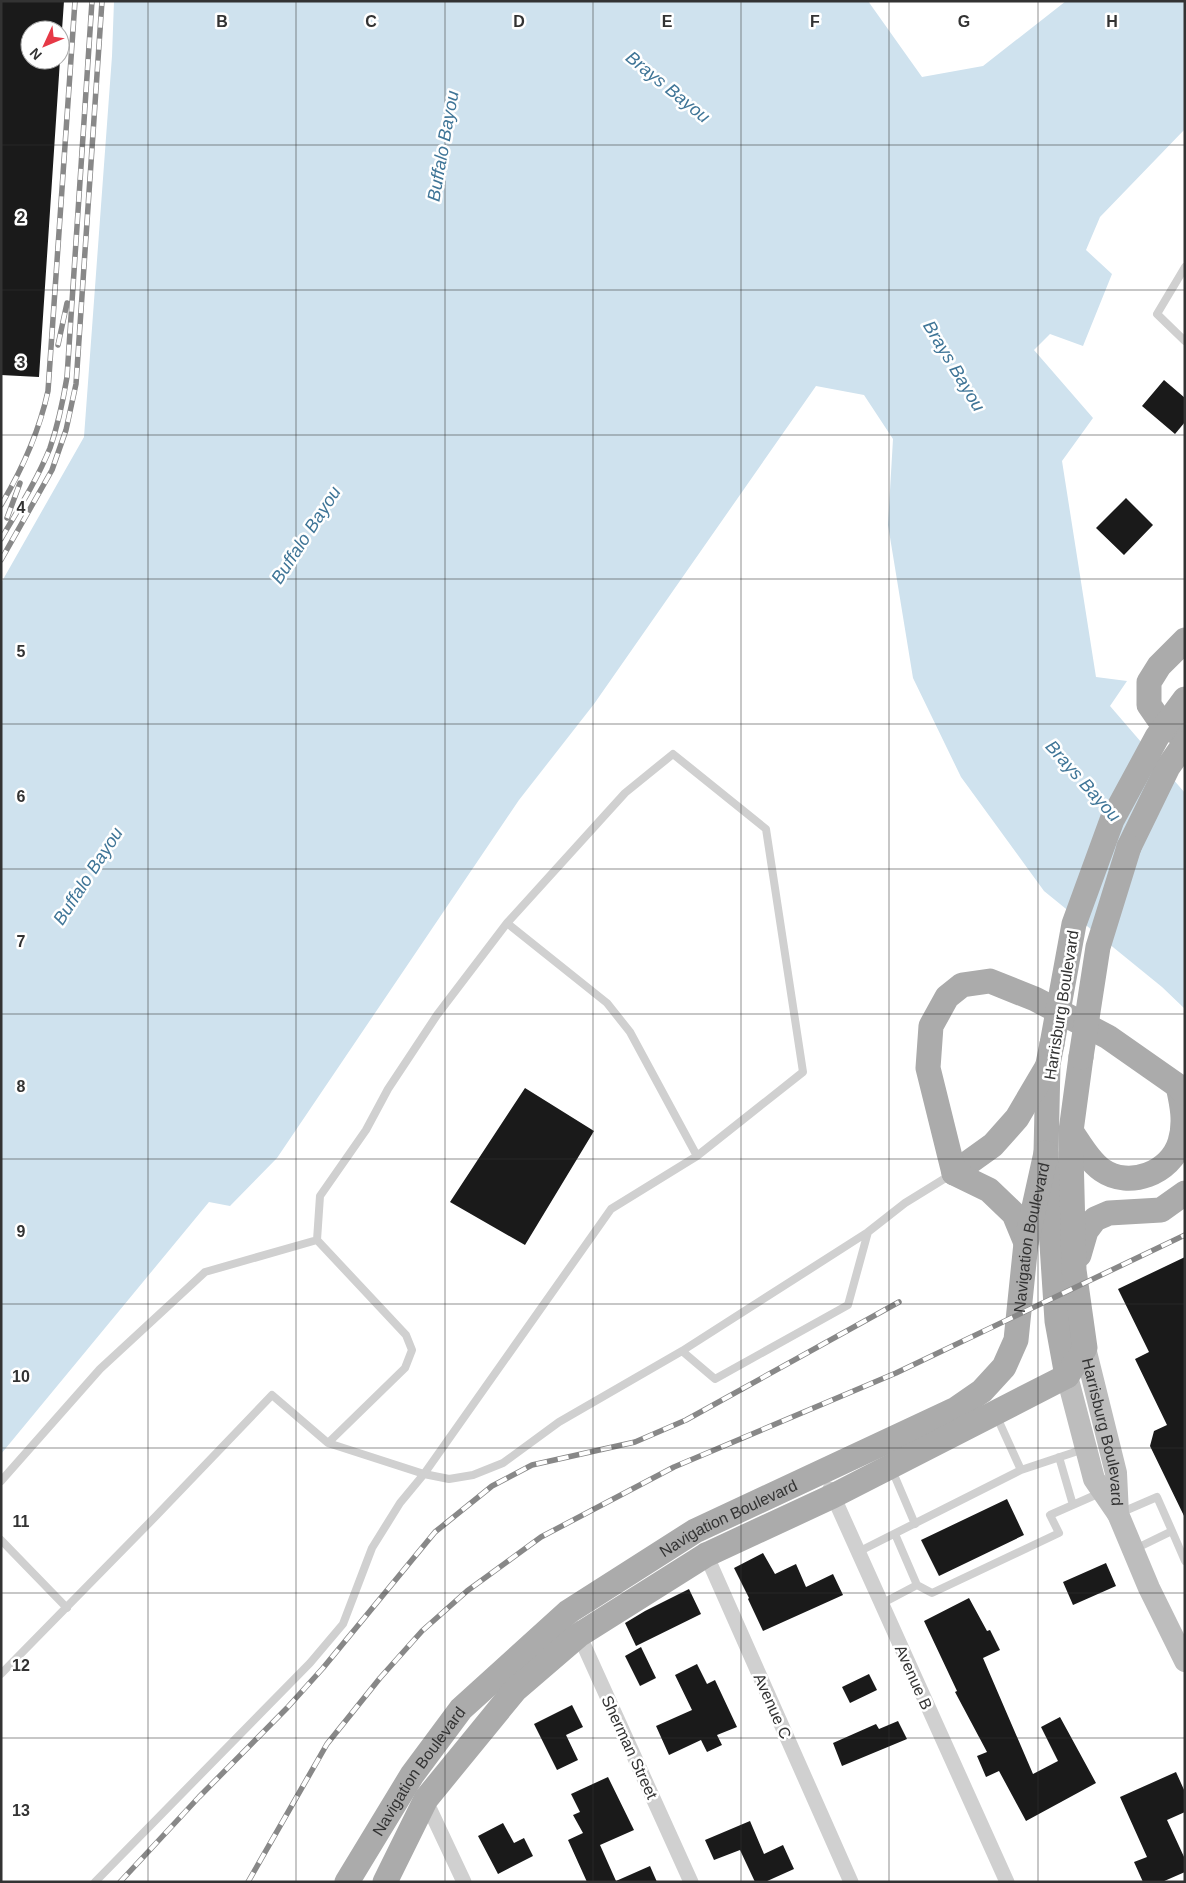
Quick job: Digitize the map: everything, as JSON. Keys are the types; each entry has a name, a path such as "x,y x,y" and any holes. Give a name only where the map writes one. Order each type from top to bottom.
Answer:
{"main road":[{"path":"1185,640 1160,666 1149,682 1149,705 1158,718 1185,739"},
{"name":"Harrisburg Boulevard","path":"1183,1656 1118,1514 1094,1479 1067,1376 1057,1320 1046,1153 1050,1054 1074,924 1112,820 1157,737 1185,699"},
{"name":"Harrisburg Boulevard","path":"1118,1514 1116,1473 1085,1348 1074,1270 1071,1131 1098,947 1129,847 1168,767 1185,743"},
{"path":"954,1173 928,1068 930,1026 947,997 962,985 990,981 1035,999 1108,1037 1181,1090 1184,1113 1180,1142 1168,1164 1142,1177 1120,1179 1102,1170 1090,1158 1071,1131"},
{"path":"954,1173 993,1145 1017,1118 1050,1054"},
{"name":"Navigation Boulevard","path":"347,1882 412,1775 461,1709 568,1612 695,1531 956,1409 982,1391 1004,1367 1016,1340 1026,1243 1046,1153"},
{"path":"954,1173 989,1190 1014,1214 1026,1243"},
{"path":"1074,1270 1086,1231 1096,1219 1109,1213 1161,1210 1185,1194"},
{"path":"1067,1376 1085,1348"},
{"name":"Navigation Boulevard","path":"385,1882 426,1799 516,1690 579,1635 706,1555 834,1496 1067,1376"}],"street":[{"name":"Avenue B","path":"822,1472 1007,1882"},
{"name":"Avenue C","path":"695,1531 851,1882"},
{"name":"Sherman Street","path":"568,1612 691,1882"},
{"path":"412,1775 426,1799 464,1882"}],"lane":[{"path":"1185,267 1157,314 1185,341"},
{"path":"96,1882 310,1663 343,1624 372,1548 400,1503 424,1474 611,1209 697,1156 802,1072 766,829 673,754 625,793 507,923 437,1015 388,1089 366,1130 320,1196 317,1240 406,1334 412,1350 405,1368 328,1443"},
{"path":"507,923 607,1003 630,1032 697,1156"},
{"path":"1,1674 272,1395 328,1443 424,1474 450,1479 472,1475 503,1463 559,1422 682,1351 868,1232 905,1202 954,1173"},
{"path":"682,1351 715,1379 848,1305 868,1232"},
{"path":"1,1481 100,1369 205,1272 317,1240"},
{"path":"995,1413 1022,1470"},
{"path":"858,1552 1022,1470 1086,1448"},
{"path":"1060,1457 1072,1505"},
{"path":"890,1467 915,1524"},
{"path":"895,1534 917,1585 932,1593 1059,1533 1050,1515 1103,1492"},
{"path":"1118,1514 1157,1497 1185,1561"},
{"path":"1133,1550 1172,1531"},
{"path":"1,1540 67,1608"},
{"path":"881,1604 917,1585"}],"water":[{"path":"114,1 868,1 922,77 983,66 1066,1 1185,1 1185,129 1100,217 1086,250 1112,274 1083,346 1050,334 1034,350 1093,418 1062,461 1096,677 1127,681 1110,706 1185,793 1185,1009 1162,987 1044,891 961,777 913,678 888,525 893,439 864,395 816,386 594,704 519,800 277,1158 230,1206 209,1202 1,1454 1,583 84,437 112,56"}],"building":[{"path":"1,1 64,1 63,20 20,20 20,70 59,70 39,377 1,375"},
{"path":"1164,380 1185,398 1185,422 1175,434 1142,406"},
{"path":"1126,498 1153,525 1124,555 1096,528"},
{"path":"525,1088 594,1131 525,1245 450,1202"},
{"path":"1185,1257 1185,1518 1150,1446 1154,1431 1167,1425 1135,1359 1149,1352 1118,1289"},
{"path":"1007,1499 1024,1535 939,1576 921,1540"},
{"path":"763,1553 775,1574 796,1564 806,1587 833,1574 843,1595 763,1631 734,1568"},
{"path":"1106,1563 1116,1586 1073,1605 1063,1582"},
{"path":"689,1589 701,1614 636,1646 625,1623"},
{"path":"969,1598 987,1631 990,1630 1000,1650 983,1658 1033,1774 1058,1761 1041,1727 1060,1717 1096,1783 1026,1821 999,1771 986,1777 977,1756 987,1752 955,1692 957,1691 924,1621"},
{"path":"641,1647 656,1678 640,1686 625,1656"},
{"path":"697,1664 707,1684 715,1680 737,1727 717,1735 722,1745 707,1752 701,1740 669,1755 656,1726 692,1710 675,1675"},
{"path":"869,1674 877,1690 850,1703 842,1687"},
{"path":"572,1705 583,1727 566,1735 578,1760 557,1770 534,1724"},
{"path":"898,1721 907,1739 842,1766 833,1743 876,1724 879,1729"},
{"path":"1176,1772 1185,1792 1185,1812 1167,1820 1185,1859 1185,1872 1162,1882 1143,1882 1134,1862 1147,1857 1120,1797"},
{"path":"608,1777 634,1830 600,1845 616,1881 650,1866 657,1882 587,1882 568,1840 583,1833 573,1815 580,1812 571,1794"},
{"path":"750,1821 764,1854 783,1845 794,1869 765,1882 755,1882 740,1850 714,1860 705,1840"},
{"path":"503,1823 514,1843 524,1838 533,1856 498,1874 478,1836"}],"railway":[{"path":"1,505 29,450 40,421 48,391 75,1"},
{"path":"1,539 33,483 50,448 60,413 67,377 92,1"},
{"path":"1,560 52,470 66,430 76,384 102,1"},
{"path":"58,345 67,303"},
{"path":"7,518 20,483"},
{"path":"248,1882 327,1744 380,1678 422,1631 467,1591 541,1537 674,1467 896,1373 1185,1235"},
{"path":"120,1882 199,1797 287,1708 323,1668 435,1532 492,1486 532,1465 635,1442 686,1420 899,1302"}],"water label":[{"name":"Brays Bayou","path":"668,87"},
{"name":"Buffalo Bayou","path":"443,146"},
{"name":"Brays Bayou","path":"954,366"},
{"name":"Buffalo Bayou","path":"306,535"},
{"name":"Brays Bayou","path":"1083,781"},
{"name":"Buffalo Bayou","path":"88,876"}]}
